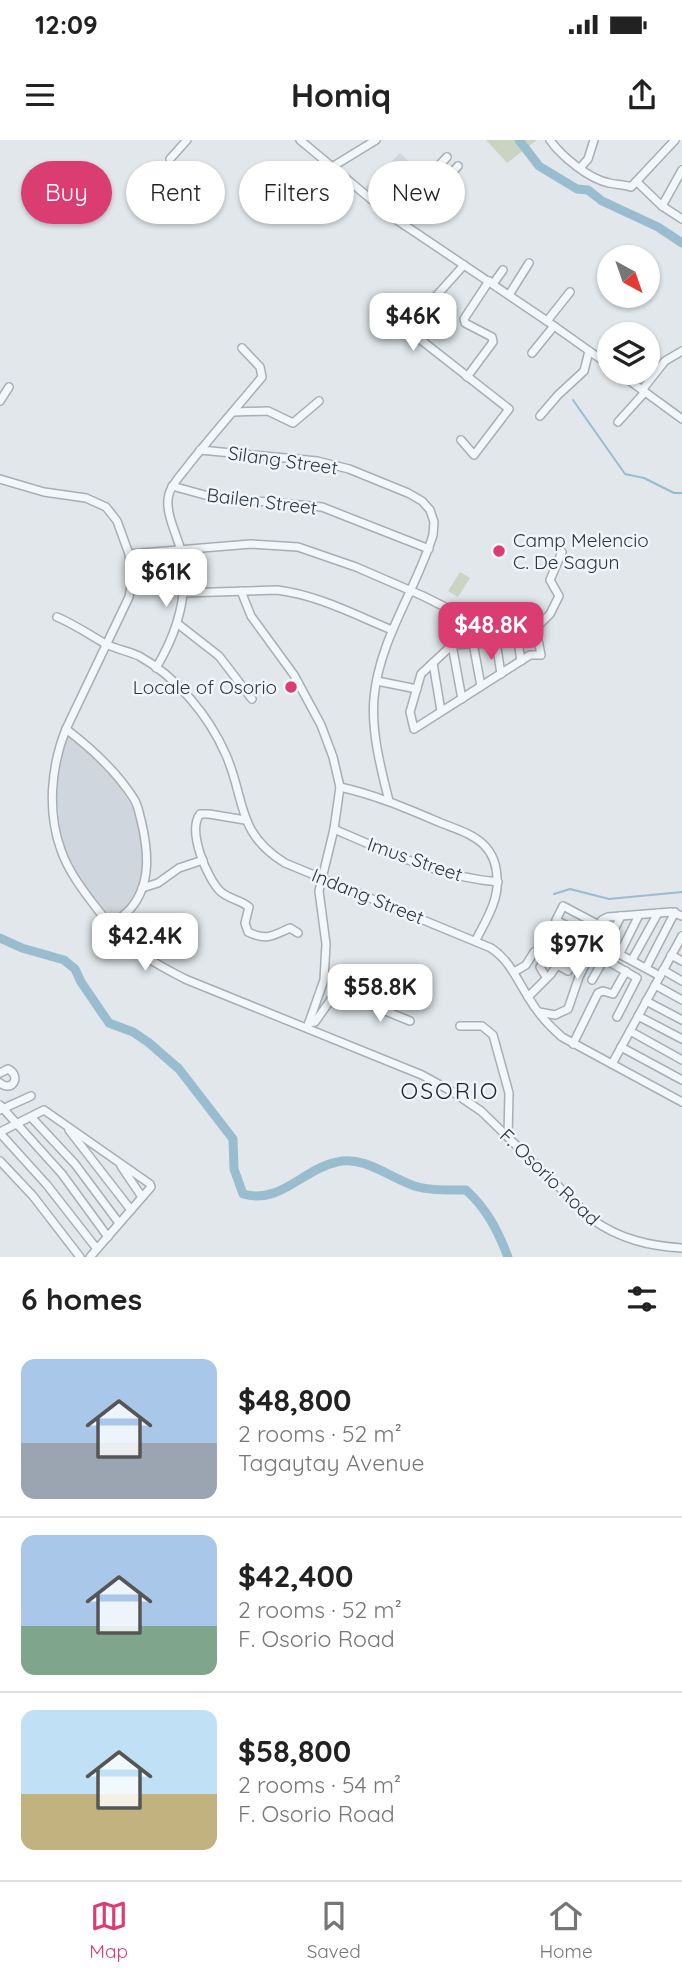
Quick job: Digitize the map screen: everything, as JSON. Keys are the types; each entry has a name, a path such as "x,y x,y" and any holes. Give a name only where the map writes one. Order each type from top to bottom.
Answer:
{"street":[{"path":"170,159 187,140"},
{"path":"300,140 325,161"},
{"path":"306,146 314,140"},
{"path":"342,161 376,140"},
{"path":"550,140 559,153 580,168 610,183 631,187 675,140"},
{"path":"580,168 588,159 594,140"},
{"path":"443,161 447,157"},
{"path":"662,206 682,170"},
{"path":"637,182 662,206 682,219"},
{"path":"354,186 368,197"},
{"path":"404,225 597,357"},
{"path":"509,295 529,263"},
{"path":"461,440 474,454 509,409 409,329 464,265"},
{"path":"467,377 494,342 492,337 465,323 464,319 503,270"},
{"path":"532,353 570,292"},
{"path":"156,668 170,645 178,624 183,593 184,568 169,509 169,495 172,486 200,450 262,377 261,367 242,348"},
{"path":"540,416 584,371 589,351"},
{"path":"618,422 661,366 679,352"},
{"path":"635,385 682,419"},
{"path":"0,401 9,387"},
{"path":"233,412 268,411 293,423 319,401"},
{"name":"Silang Street","path":"200,450 317,461 349,470 408,493 430,510 434,523 429,549 393,630 377,681 373,716 389,801"},
{"name":"F. Osorio Road","path":"0,479 44,492 98,501 117,521 129,554 132,580 129,597 66,729 58,749 53,778 55,820 61,851 84,892 111,926 132,948 196,984 308,1025 422,1075 453,1092 481,1111 582,1210 608,1231 642,1244 682,1248"},
{"name":"Bailen Street","path":"172,486 212,497 321,507 429,549"},
{"path":"129,554 251,544 285,545 314,552 410,590 473,621 504,625 540,624 550,614 559,596 550,580 562,552"},
{"path":"183,593 277,590 307,595 393,630"},
{"path":"241,591 251,616 294,675 321,725 340,787 334,829 319,893 326,944 324,980 308,1025"},
{"name":"Indang Street","path":"57,617 105,644 139,656 183,692 207,721 227,756 245,820 253,834 273,855 285,863 476,940 499,954 514,972 548,1025 573,1044 682,1102"},
{"path":"178,624 219,656 252,699"},
{"path":"538,640 541,656 530,655 414,729 410,712 421,674 452,645 496,642 538,640"},
{"path":"518,641 521,661"},
{"path":"496,642 501,674"},
{"path":"473,643 481,687"},
{"path":"452,645 462,699"},
{"path":"433,663 441,711"},
{"path":"377,681 416,689"},
{"path":"66,729 92,750 137,803 147,848 146,875 131,908 111,926"},
{"path":"340,787 389,801 476,839 490,853 498,882 494,902 476,940"},
{"path":"245,820 200,814 195,822 197,840 212,882 223,894 249,907 245,923 248,932 268,937 290,928 299,933"},
{"name":"Imus Street","path":"334,829 390,854 451,874 498,882"},
{"path":"142,888 158,883 179,868 203,860"},
{"path":"599,925 563,906 556,920 646,968 682,981"},
{"path":"632,960 658,913"},
{"path":"592,939 605,918 678,914 646,968"},
{"path":"620,953 639,915"},
{"path":"606,946 621,916"},
{"path":"612,1064 681,939"},
{"path":"546,977 540,967 556,942"},
{"path":"564,979 579,948"},
{"path":"528,997 557,965 564,951"},
{"path":"514,972 526,965 534,952"},
{"path":"538,1012 555,1015 568,1009 591,953"},
{"path":"671,955 682,961"},
{"path":"544,959 568,971"},
{"path":"592,980 602,960 638,978 617,1017"},
{"path":"573,1044 598,993 615,993 626,971"},
{"path":"654,985 682,1000"},
{"path":"308,1025 315,1022 334,995 341,993 410,1021"},
{"path":"646,1001 682,1020"},
{"path":"638,1016 682,1039"},
{"path":"460,1026 482,1026 492,1035 509,1093 508,1136"},
{"path":"630,1031 682,1059"},
{"path":"621,1048 682,1080"},
{"path":"0,1073 5,1069 11,1070 16,1077 15,1083 10,1086 5,1087 0,1083"},
{"path":"31,1096 1,1108 62,1174 108,1237"},
{"path":"90,1257 108,1237 119,1223 151,1187 150,1184 44,1110 0,1133 47,1185 97,1249"},
{"path":"31,1116 75,1164 119,1223"},
{"path":"63,1123 131,1210"},
{"path":"0,1161 33,1196 80,1257"},
{"path":"117,1161 142,1197"}],"shaded area":[{"path":"400,153 408,161 392,161"},
{"path":"69,732 108,768 134,810 144,854 142,880 137,896 126,911 110,921 90,896 72,864 60,828 55,776"}],"green space":[{"path":"486,140 537,140 507,163"},
{"path":"460,572 470,578 458,597 448,591"}],"waterway":[{"path":"519,140 539,166 577,189 588,190 602,201 658,227 682,243"},
{"path":"573,400 625,474 644,478 674,493 682,493"},
{"path":"554,894 570,889 609,899 682,892"},
{"path":"0,938 22,948 64,960 75,969 109,1023 133,1032 179,1069 233,1139 234,1169 243,1194 269,1195 325,1166 337,1162 358,1162 418,1187 466,1190 491,1221 508,1257"}],"place":[{"name":"Camp Melencio C. De Sagun","path":"499,551"},
{"name":"Locale of Osorio","path":"291,687"}],"district":[{"name":"OSORIO","path":"450,1091"}]}
